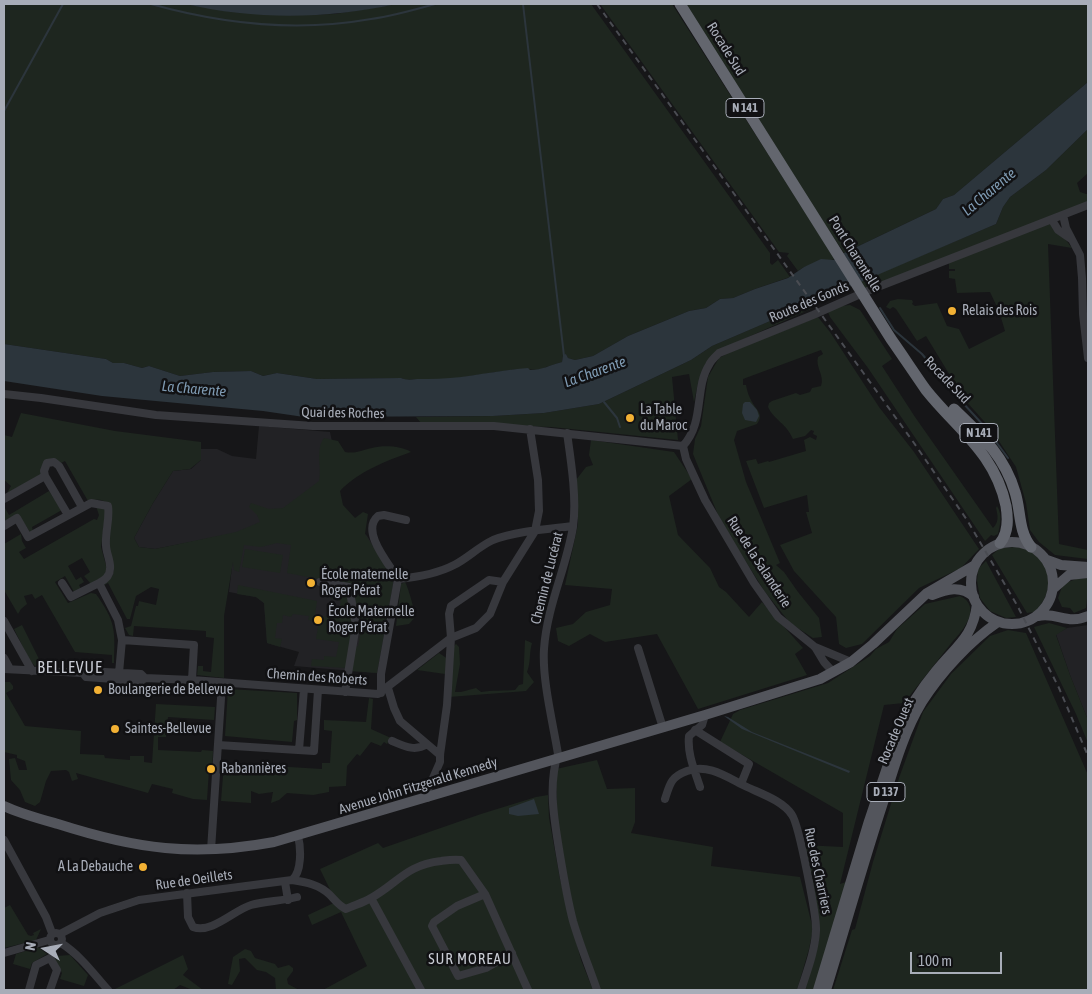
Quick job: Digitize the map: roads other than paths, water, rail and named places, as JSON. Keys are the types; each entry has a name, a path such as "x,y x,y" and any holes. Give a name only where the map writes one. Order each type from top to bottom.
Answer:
{"highway":[{"name":"Rocade Sud","path":"680,4 811,212"},
{"name":"Pont Charentelle","path":"811,212 873,311"},
{"name":"Rocade Sud","path":"873,311 927,390 980,449 994,472 1004,498 1007,521 1004,538 1000,543"},
{"name":"Rocade Sud","path":"891,339 915,369 989,443 1001,459 1016,493 1024,535 1031,547"}],"main road":[{"path":"1088,567 1061,565 1047,560 1031,547 1021,542 1009,541 1000,543 984,553 976,563 971,580 976,600 988,616 998,622 1012,624 1029,621 1038,616 1063,578 1069,575 1088,573"},
{"path":"1047,560 1053,573 1052,604 1057,612 1072,620"},
{"name":"Avenue John Fitzgerald Kennedy","path":"4,806 86,834 162,849 211,850 254,846 298,836 663,728 820,679 851,662 927,594 976,563"},
{"name":"Avenue John Fitzgerald Kennedy","path":"908,610 933,595 948,590 967,591 976,600"},
{"name":"Rocade Ouest","path":"818,990 884,772 908,711 923,687 966,637 974,620 976,600"},
{"path":"1038,616 1052,616 1072,620 1088,616"},
{"name":"Rocade Ouest","path":"826,990 893,770 913,719 932,687 948,668 979,637 998,622"}],"street":[{"name":"Route des Gonds","path":"684,446 694,429 708,365 719,353 964,252 1088,205"},
{"path":"1063,215 1071,239 1080,255 1085,279 1083,314 1088,358"},
{"path":"1052,220 1058,230 1071,239"},
{"name":"Quai des Roches","path":"4,394 156,415 322,426 494,426 684,446"},
{"path":"384,690 451,638 476,628 490,614 503,582 535,531 539,511 538,480 530,429"},
{"name":"Chemin de Lucérat","path":"567,433 573,480 573,526 548,617 544,651 558,754 552,802 564,881 576,929 597,990"},
{"name":"Rue de la Salanderie","path":"684,446 686,459 705,500 754,583 778,617 815,647 824,662 837,670"},
{"path":"68,515 45,476 44,471 47,463 54,462 60,466 82,507"},
{"path":"4,499 45,476"},
{"path":"4,526 17,518 28,537 91,503 108,506 106,548 110,569 107,578 71,597 62,583"},
{"path":"406,520 378,516 372,523 374,540 398,579 381,674 384,690 400,721 440,755"},
{"path":"398,579 426,576 455,565 473,551 494,540 535,531 573,526"},
{"path":"427,798 426,794 440,762 447,704 451,638 449,614 451,606 489,580 503,582"},
{"path":"320,582 349,587 356,625 345,692"},
{"path":"99,583 118,620 122,640 119,673"},
{"path":"4,621 32,671"},
{"path":"122,640 194,645 192,680"},
{"path":"815,647 851,662"},
{"path":"638,648 663,728"},
{"path":"834,656 837,670"},
{"path":"4,658 7,669 141,674 145,678 141,681 86,677 82,673"},
{"path":"820,679 824,662"},
{"name":"Chemin des Roberts","path":"145,678 378,694 384,690"},
{"path":"211,850 222,683"},
{"path":"299,750 304,688"},
{"path":"218,745 314,751 318,690"},
{"path":"700,787 688,744 689,736 702,725 705,715"},
{"path":"695,730 749,764 741,784"},
{"path":"392,741 415,749 427,744"},
{"path":"665,799 672,780 678,774 694,768"},
{"name":"Rue des Charriers","path":"694,768 710,769 741,784 783,805 793,816 802,847 817,929 815,943 801,990"},
{"path":"288,900 289,881 295,878 298,867 300,843 298,836"},
{"path":"4,840 46,917 55,939 84,962 108,990"},
{"path":"421,990 371,898 400,876 416,867 432,862 456,859 460,860 485,894 528,990"},
{"name":"Rue de Oeillets","path":"4,953 55,939 100,913 139,900 289,881 314,884 329,893 341,907 346,909 371,898"},
{"path":"187,893 188,917 193,926 198,929 221,922 249,906 297,897"},
{"path":"485,894 457,906 434,922 432,926 458,976 486,968 512,953"},
{"path":"50,990 57,970 50,958 55,939"},
{"path":"29,990 36,965 50,958"}],"water":[{"path":"186,4 396,4 344,13 291,16 238,13"},
{"name":"La Charente","path":"1088,82 1088,129 1046,170 1010,197 1003,207 996,224 712,346 691,360 599,404 544,413 493,416 304,417 263,411 102,396 4,381 4,344 106,359 113,363 124,363 142,368 149,366 180,376 213,372 251,371 263,376 277,373 317,379 401,378 410,380 469,376 517,369 538,369 562,362 563,355 566,354 568,358 575,360 593,356 628,336 689,311 706,308 720,299 733,298 788,278 804,267 821,259 834,260 844,253 936,209 943,199 954,195"},
{"path":"745,402 750,402 757,410 759,416 756,422 745,420 742,413"},
{"path":"724,716 752,732 850,771 849,773 742,729"},
{"path":"534,799 539,814 518,816 509,814 509,808"}],"waterway":[{"path":"4,111 63,4"},
{"path":"151,4 205,17 260,24 288,25 344,23 395,15 435,4"},
{"path":"523,4 564,356"},
{"path":"880,308 894,330 922,354 985,427 1008,458"},
{"path":"604,402 617,418 620,427"}],"railway":[{"path":"597,4 914,443 967,520 1017,605 1059,688 1088,756"}],"place":[{"name":"Relais des Rois","path":"952,311"},
{"name":"La Table du Maroc","path":"630,418"},
{"name":"École maternelle Roger Pérat","path":"311,583"},
{"name":"École Maternelle Roger Pérat","path":"318,620"},
{"name":"Boulangerie de Bellevue","path":"98,690"},
{"name":"Saintes-Bellevue","path":"115,729"},
{"name":"Rabannières","path":"211,769"},
{"name":"A La Debauche","path":"143,867"}],"district":[{"name":"BELLEVUE","path":"70,668"},
{"name":"SUR MOREAU","path":"470,959"}]}
